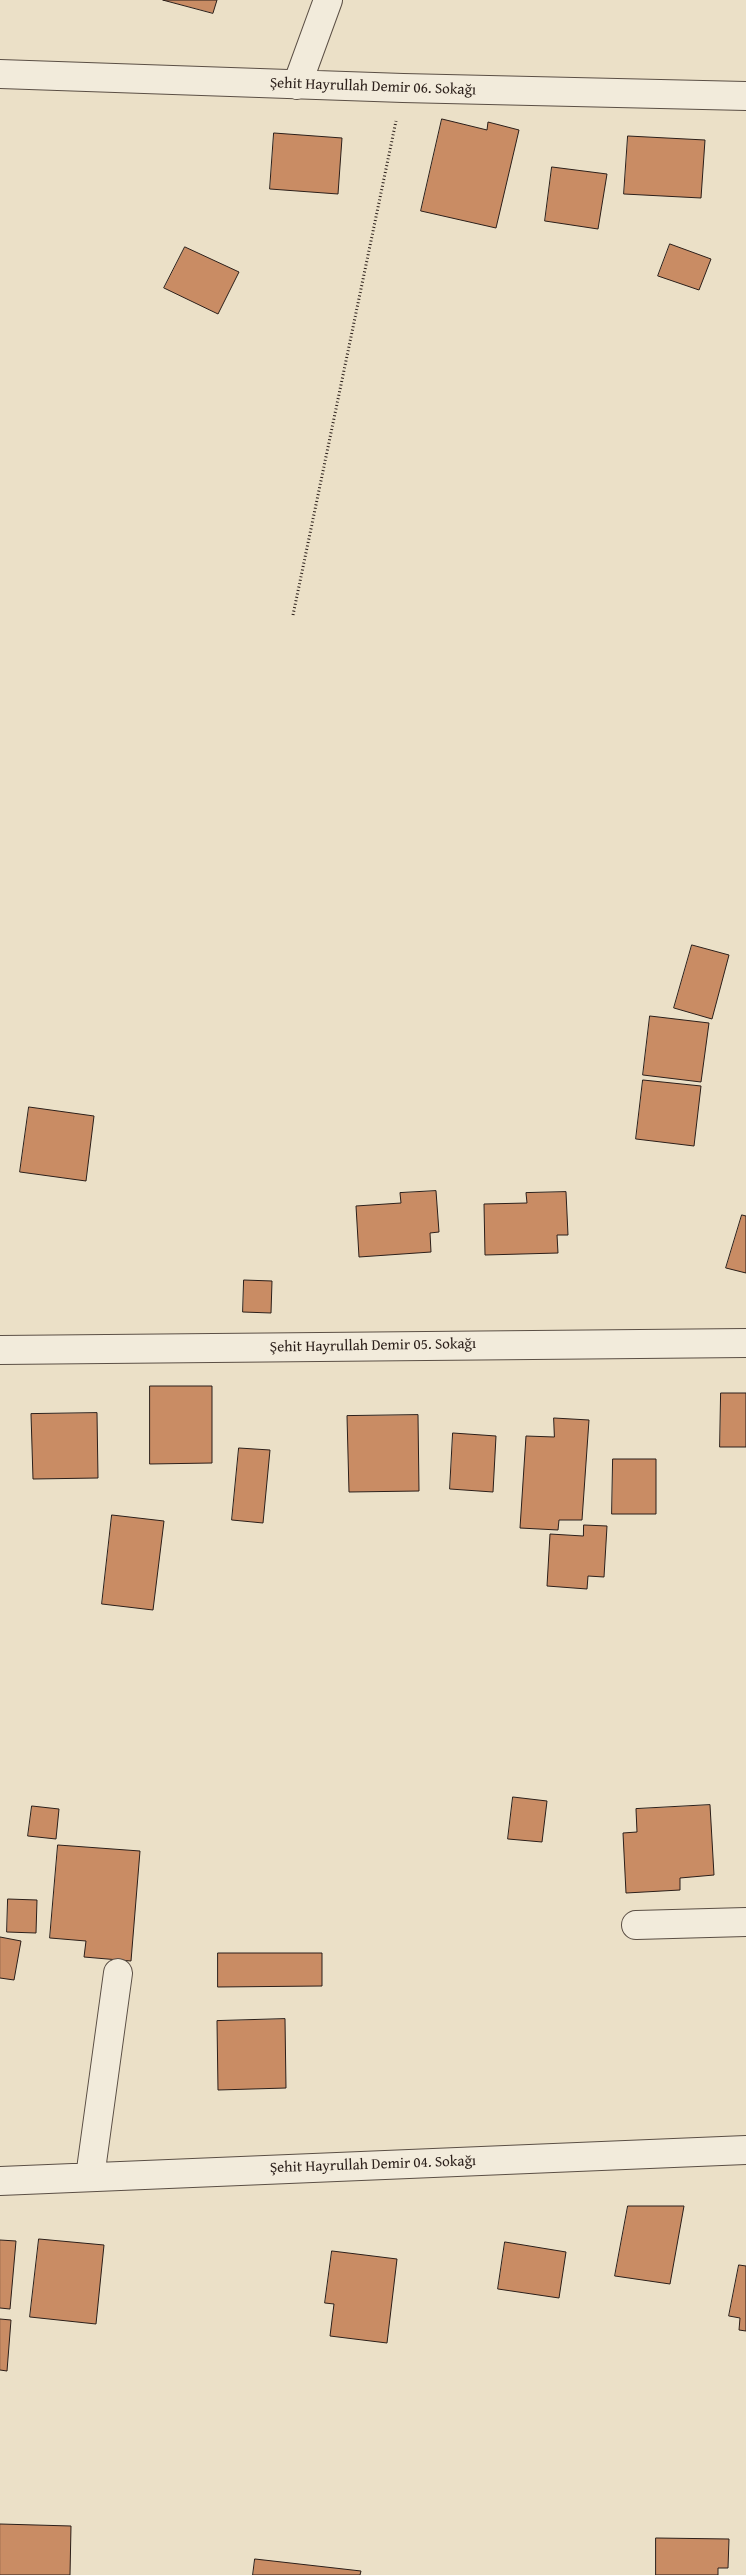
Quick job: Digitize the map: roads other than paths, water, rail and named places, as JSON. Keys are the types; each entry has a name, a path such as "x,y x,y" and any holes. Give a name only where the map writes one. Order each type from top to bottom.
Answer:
{"street":[{"path":"296,84 328,0"},
{"name":"Şehit Hayrullah Demir 06. Sokağı","path":"0,74 403,88 746,96"},
{"name":"Şehit Hayrullah Demir 05. Sokağı","path":"0,1350 746,1343"},
{"path":"636,1925 746,1922"},
{"path":"90,2177 118,1973"},
{"name":"Şehit Hayrullah Demir 04. Sokağı","path":"0,2181 746,2150"}]}
